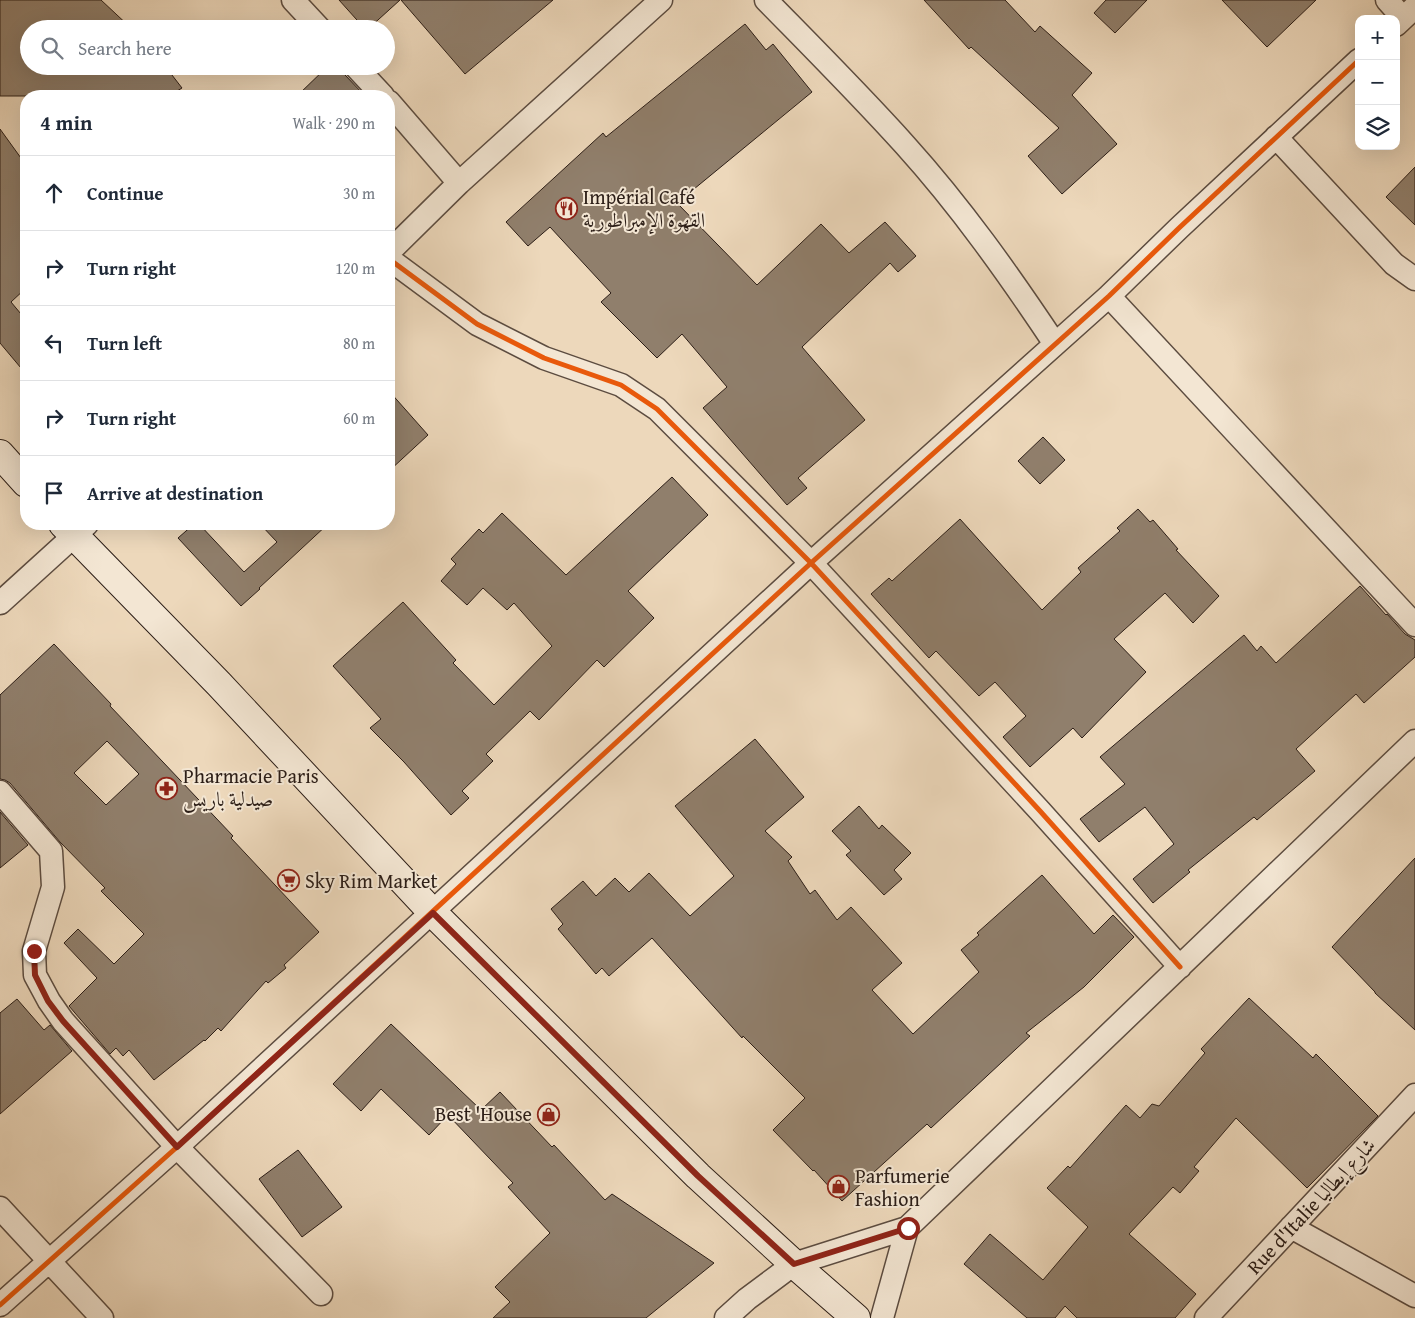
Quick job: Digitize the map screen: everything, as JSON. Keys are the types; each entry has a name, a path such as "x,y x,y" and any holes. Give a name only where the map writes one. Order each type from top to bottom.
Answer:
{"main road":[{"path":"0,454 20,476"},
{"path":"77,530 433,913 698,1176 856,1318"}],"street":[{"path":"293,0 312,20"},
{"path":"395,246 459,183 661,0"},
{"path":"766,0 905,145 948,196 978,232 1054,344"},
{"path":"1387,0 1405,17"},
{"path":"0,1305 177,1147 433,913 811,563 1109,296 1355,64"},
{"path":"363,75 377,90"},
{"path":"395,109 459,183"},
{"path":"1276,137 1394,264 1415,279"},
{"path":"395,262 477,324 544,358 621,385 657,409 811,563 1033,803 1180,967"},
{"path":"1109,296 1415,625"},
{"path":"0,603 73,530"},
{"path":"726,1318 747,1299 794,1264 908,1228 1415,741"},
{"path":"0,792 50,852 53,886 34,951 35,975 48,1001 63,1021 177,1147 321,1294"},
{"name":"Rue d'Italie شارع إيطاليا","path":"1206,1318 1415,1095"},
{"path":"0,1208 102,1318"},
{"path":"1292,1227 1415,1296"},
{"path":"882,1318 908,1228"}],"building":[{"path":"0,0 101,0 122,20 20,20 20,75 172,75 182,88 179,90 20,90 20,96 0,96"},
{"path":"339,0 400,0 378,20 357,20"},
{"path":"401,0 553,0 465,74"},
{"path":"924,0 1005,0 1035,32 1040,26 1092,73 1072,95 1117,144 1062,194 1028,156 1059,128 971,47 969,49"},
{"path":"1106,0 1147,0 1115,33 1094,13"},
{"path":"1222,0 1316,0 1267,47"},
{"path":"745,24 766,50 773,44 812,92 677,203 757,285 821,224 849,253 885,222 916,256 898,272 890,263 802,347 865,420 798,478 807,488 787,505 703,408 727,387 682,334 657,358 601,302 611,293 550,227 528,246 506,222 603,133 606,137"},
{"path":"319,75 345,75 359,90 303,90"},
{"path":"0,129 20,157 20,294 11,302 20,313 20,367 0,343"},
{"path":"1415,167 1415,225 1386,197"},
{"path":"395,398 428,435 395,465"},
{"path":"1043,437 1065,460 1040,484 1018,461"},
{"path":"672,477 708,515 628,591 654,618 604,667 597,660 539,720 530,711 486,754 493,761 462,791 469,798 451,815 404,762 370,728 381,719 333,666 403,602 456,660 453,663 494,705 552,646 514,603 507,610 483,588 467,605 441,581 456,564 451,559 479,529 483,533 502,513 566,575"},
{"path":"1138,509 1150,522 1153,520 1178,549 1176,550 1219,596 1193,623 1165,593 1114,639 1146,672 1082,738 1073,728 1030,767 1003,737 1026,716 995,682 979,696 936,651 929,658 871,594 889,578 892,581 960,519 1042,610 1081,572 1078,568 1120,531 1117,528"},
{"path":"187,530 205,530 244,572 277,542 266,530 322,530 241,606 178,538"},
{"path":"1360,586 1405,634 1415,640 1415,657 1364,703 1356,694 1296,749 1315,771 1257,820 1254,817 1188,870 1190,872 1153,903 1133,879 1174,844 1145,807 1099,842 1080,819 1125,784 1100,757 1244,635 1257,651 1261,646 1276,663"},
{"path":"54,644 233,836 231,838 319,932 284,965 286,968 268,983 266,981 221,1031 218,1028 205,1041 154,1080 129,1050 123,1056 116,1048 110,1054 69,1006 97,978 64,943 78,929 114,964 144,934 101,891 105,888 60,842 10,783 0,779 0,695","holes":["107,741 139,774 106,805 74,773"]},
{"path":"755,739 804,797 765,831 792,857 788,861 810,894 815,890 837,920 851,907 902,963 872,990 913,1034 979,972 961,950 979,935 977,933 1042,875 1094,934 1113,915 1134,937 1084,987 1026,1033 1030,1036 931,1128 927,1124 842,1201 814,1170 773,1130 805,1098 743,1036 742,1038 652,938 609,976 602,968 596,974 558,929 563,924 551,909 583,881 596,896 615,878 629,892 649,873 690,916 734,876 675,806"},
{"path":"859,806 879,829 882,825 911,853 894,870 902,879 884,895 846,855 851,851 832,831"},
{"path":"0,812 28,845 0,868"},
{"path":"1415,858 1415,1030 1375,993 1332,947"},
{"path":"1249,998 1313,1058 1316,1054 1378,1116 1307,1188 1236,1118 1194,1167 1199,1171 1180,1193 1173,1187 1129,1234 1196,1294 1175,1318 1077,1318 1065,1306 1055,1318 1027,1318 964,1264 990,1234 1043,1280 1088,1227 1047,1188 1068,1166 1070,1168 1126,1105 1140,1118 1152,1104 1159,1106 1205,1053 1201,1049"},
{"path":"17,999 44,1030 50,1025 72,1051 0,1114 0,1013"},
{"path":"391,1024 481,1110 500,1092 552,1147 554,1145 605,1200 612,1194 714,1263 646,1318 493,1318 510,1302 495,1287 550,1233 508,1187 513,1183 448,1115 429,1135 381,1089 361,1111 333,1084"},
{"path":"298,1150 342,1207 302,1237 259,1179"}],"cycle path":[{"path":"0,1305 177,1147 811,563 1109,296 1355,64"},
{"path":"395,263 477,324 544,358 621,385 657,409 811,563 1040,811 1180,967"}],"place":[{"name":"Impérial Café القهوة الإمبراطورية","path":"567,208"},
{"name":"Pharmacie Paris صيدلية باريس","path":"167,788"},
{"name":"Sky Rim Market","path":"289,881"},
{"name":"Best 'House","path":"548,1114"},
{"name":"Parfumerie Fashion","path":"839,1187"}],"route":[{"path":"34,951 35,975 48,1001 63,1021 177,1147 433,913 698,1176 794,1264 908,1228"}]}
